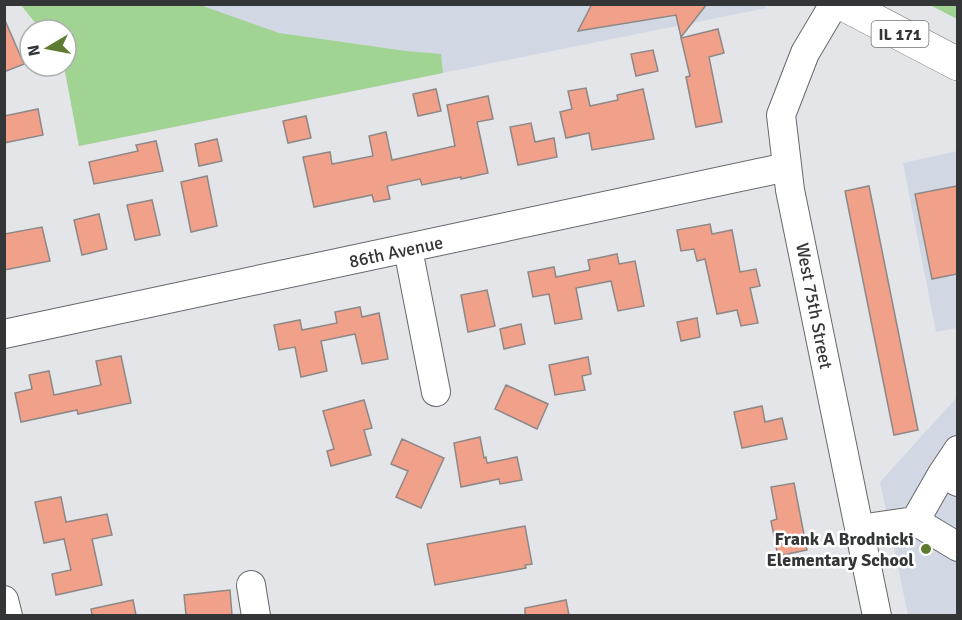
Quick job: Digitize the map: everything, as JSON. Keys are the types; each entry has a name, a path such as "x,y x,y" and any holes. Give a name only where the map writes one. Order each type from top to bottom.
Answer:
{"main road":[{"name":"IL 171","path":"843,4 957,64"}],"street":[{"name":"West 75th Street","path":"834,4 806,52 781,115 790,190 877,615"},
{"name":"86th Avenue","path":"4,334 788,167"},
{"path":"408,249 436,392"},
{"path":"915,521 950,478 957,450"},
{"path":"859,529 915,521 957,547"},
{"path":"251,585 256,615"},
{"path":"4,600 8,615"}],"shaded area":[{"path":"760,4 767,8 79,146 66,78 78,78 78,18 31,18 21,5"},
{"path":"957,151 957,328 936,332 903,163"},
{"name":"Frank A Brodnicki Elementary School","path":"957,397 957,615 908,615 880,482"}],"green space":[{"path":"21,5 200,5 279,33 441,54 443,73 79,146 66,78 78,78 78,18 31,18"},
{"path":"930,5 957,5 957,19"}],"building":[{"path":"592,4 707,4 681,37 676,15 578,31"},
{"path":"4,18 18,50 18,66 4,72"},
{"path":"718,29 724,53 709,57 722,122 696,127 686,77 690,76 681,38"},
{"path":"653,50 658,71 636,76 631,54"},
{"path":"586,88 590,106 618,100 617,95 643,89 654,139 592,150 589,133 566,138 560,112 572,109 568,91"},
{"path":"436,89 441,111 418,116 413,94"},
{"path":"488,96 493,119 477,122 488,173 422,185 420,179 387,186 390,199 374,202 372,195 314,207 303,157 330,152 332,164 373,156 369,136 386,132 392,160 455,146 447,105"},
{"path":"38,109 43,135 4,143 4,116"},
{"path":"306,116 311,138 288,143 283,121"},
{"path":"531,123 535,142 554,138 557,157 518,165 510,127"},
{"path":"217,139 222,161 199,166 195,144"},
{"path":"156,141 163,171 94,184 89,162 138,151 136,145"},
{"path":"207,176 217,226 191,232 181,182"},
{"path":"869,186 918,430 894,435 845,191"},
{"path":"957,186 957,274 932,279 915,194"},
{"path":"152,200 160,235 135,240 127,205"},
{"path":"99,214 107,249 82,255 74,220"},
{"path":"710,224 712,234 732,230 740,272 756,269 760,286 750,288 758,323 741,326 737,310 717,314 705,259 697,261 694,249 681,251 677,230"},
{"path":"42,227 50,261 4,270 4,234"},
{"path":"617,254 619,264 635,261 644,306 618,311 611,281 576,288 582,319 555,324 549,294 533,297 528,272 554,267 556,277 590,270 588,260"},
{"path":"487,290 495,326 468,332 461,295"},
{"path":"360,307 362,317 379,313 388,359 362,364 355,334 321,341 327,371 301,377 295,347 279,350 274,325 300,320 302,330 337,323 335,312"},
{"path":"697,318 700,337 681,341 677,322"},
{"path":"521,324 525,344 504,349 500,329"},
{"path":"121,356 131,403 78,414 77,410 21,422 15,393 32,389 29,375 49,371 54,395 101,385 96,361"},
{"path":"588,357 591,374 582,376 585,390 555,395 549,365"},
{"path":"506,385 548,404 537,429 495,409"},
{"path":"364,400 372,428 364,430 371,455 331,466 327,451 334,449 323,411"},
{"path":"762,406 765,422 782,418 787,439 742,448 734,412"},
{"path":"480,437 487,463 517,457 522,480 500,484 499,479 461,487 454,443"},
{"path":"402,439 444,458 421,508 396,497 408,471 391,464"},
{"path":"794,483 807,550 778,556 771,521 777,519 771,487"},
{"path":"61,497 66,522 107,514 112,535 92,539 102,585 56,595 52,574 71,570 64,539 44,543 35,502"},
{"path":"525,526 532,564 525,565 526,568 435,585 427,544"},
{"path":"230,590 232,615 186,615 184,595"},
{"path":"133,600 136,615 92,615 91,609"},
{"path":"566,600 569,615 525,615 525,608"}],"place":[{"name":"Frank A Brodnicki Elementary School","path":"926,549"}]}
